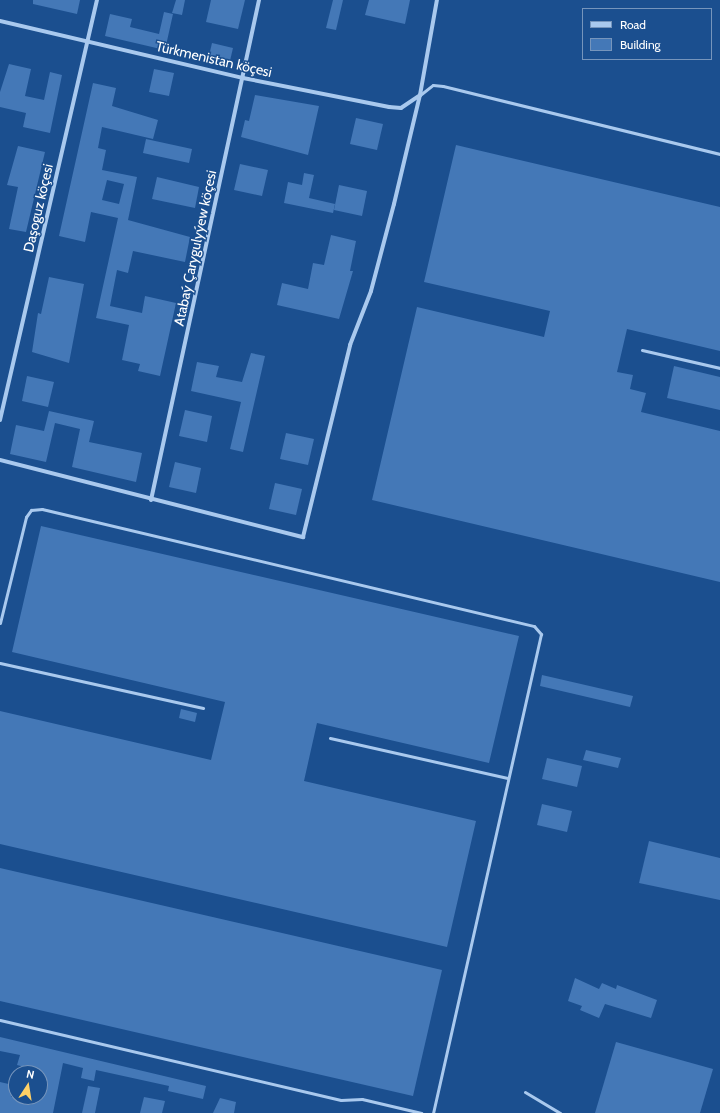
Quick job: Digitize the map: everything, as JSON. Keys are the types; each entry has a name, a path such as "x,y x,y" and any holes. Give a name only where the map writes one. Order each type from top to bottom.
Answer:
{"street":[{"name":"Daşoguz köçesi","path":"0,420 97,0"},
{"name":"Atabaý Çarygulyýew köçesi","path":"152,500 259,0"},
{"path":"0,460 152,500 303,537 350,345 370,291 420,95 437,0"},
{"name":"Türkmenistan köçesi","path":"0,21 243,78 389,107 401,108 420,95"}],"lane":[{"path":"420,95 433,85 443,86 720,154"},
{"path":"642,350 720,368"},
{"path":"0,623 26,517 31,510 42,509 519,620 534,626 541,634 433,1113"},
{"path":"0,663 203,708"},
{"path":"330,738 508,778"},
{"path":"0,1020 341,1100 362,1099 421,1113"},
{"path":"525,1092 560,1113"}],"building":[{"path":"33,0 80,0 77,14 33,4"},
{"path":"176,0 185,0 182,15 172,13"},
{"path":"211,0 245,0 238,29 206,22"},
{"path":"333,0 343,0 336,30 326,28"},
{"path":"369,0 410,0 405,24 365,15"},
{"path":"164,12 173,14 165,50 105,36 110,14 132,19 130,27 159,34"},
{"path":"212,43 233,48 229,65 208,60"},
{"path":"9,64 31,69 25,96 44,100 50,72 62,75 50,133 23,127 26,113 0,107 0,92"},
{"path":"154,69 174,73 169,96 149,92"},
{"path":"93,83 116,88 112,106 158,120 153,139 102,127 98,148 106,150 102,170 137,177 128,220 190,237 185,262 133,251 128,273 117,270 110,306 142,313 145,296 176,303 160,376 138,371 140,364 122,360 129,325 96,318 118,218 91,212 85,242 59,236","holes":["107,180 124,184 119,204 102,200"]},
{"path":"255,95 319,106 308,155 241,137 245,120 249,121"},
{"path":"356,118 383,124 377,150 350,144"},
{"path":"146,139 192,149 189,163 143,153"},
{"path":"456,145 720,207 720,351 627,329 617,372 633,375 630,389 646,393 641,412 720,431 720,582 372,500 417,307 544,337 550,311 424,282"},
{"path":"18,146 45,152 26,232 9,229 18,187 7,185"},
{"path":"240,164 268,170 262,196 234,190"},
{"path":"304,173 314,175 309,198 335,204 333,213 284,203 288,182 302,185"},
{"path":"157,177 199,187 195,208 152,199"},
{"path":"339,185 367,191 362,216 334,210"},
{"path":"331,235 356,241 350,271 353,271 339,319 277,305 282,283 308,289 313,263 324,265"},
{"path":"49,277 84,284 69,363 32,352 38,313 41,314"},
{"path":"251,353 265,356 243,452 230,449 241,402 191,391 197,362 219,366 216,377 242,382"},
{"path":"674,366 720,377 720,410 667,398"},
{"path":"27,376 54,382 48,407 22,401"},
{"path":"185,410 212,416 207,442 179,436"},
{"path":"49,411 94,421 89,442 142,453 136,482 72,467 80,429 55,423 46,462 10,454 16,425 44,431"},
{"path":"286,433 314,439 308,465 280,459"},
{"path":"175,462 201,468 196,493 169,487"},
{"path":"275,483 302,489 296,515 269,509"},
{"path":"41,526 519,636 489,763 317,723 304,781 476,821 447,947 0,844 0,711 211,760 225,702 12,652"},
{"path":"542,675 633,696 630,707 540,686"},
{"path":"181,709 197,713 195,722 179,718"},
{"path":"586,750 621,758 618,768 583,760"},
{"path":"547,758 582,766 577,787 542,779"},
{"path":"542,804 572,811 567,832 537,825"},
{"path":"649,841 720,858 720,900 639,883"},
{"path":"0,868 442,970 413,1096 0,1001"},
{"path":"575,978 599,989 602,983 616,989 617,985 657,1000 651,1018 605,1004 599,1018 580,1010 582,1006 568,1001"},
{"path":"0,1037 206,1086 203,1099 168,1091 169,1086 96,1070 94,1081 81,1078 83,1068 63,1063 53,1113 0,1113 0,1082 8,1084 8,1105 48,1105 48,1065 17,1065 20,1055 0,1051"},
{"path":"616,1042 713,1069 700,1113 595,1113"},
{"path":"88,1086 100,1088 95,1113 82,1113"},
{"path":"144,1097 165,1101 162,1113 140,1113"},
{"path":"220,1098 236,1102 234,1113 213,1113"}]}
